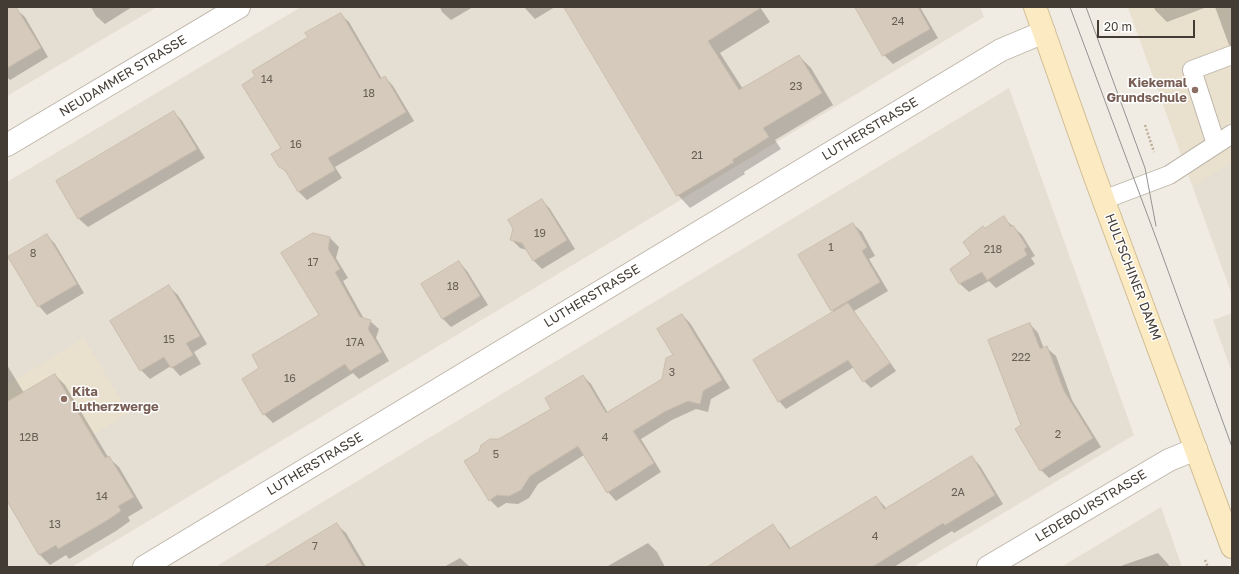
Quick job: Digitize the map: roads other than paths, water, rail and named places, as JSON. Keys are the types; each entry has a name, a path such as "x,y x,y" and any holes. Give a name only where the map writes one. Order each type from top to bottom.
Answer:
{"main road":[{"name":"HULTSCHINER DAMM","path":"1035,7 1104,200 1232,547"}],"street":[{"name":"NEUDAMMER STRASSE","path":"7,145 239,7"},
{"name":"LUTHERSTRASSE","path":"144,567 1001,50 1044,32"},
{"name":"LEDEBOURSTRASSE","path":"988,567 1158,466 1196,449"}],"lane":[{"path":"1216,144 1192,70 1232,55"},
{"path":"1104,200 1169,175 1232,134"}],"tram line":[{"path":"1070,7 1232,447"},
{"path":"1086,7 1145,168 1156,226"}],"place":[{"name":"Kiekemal Grundschule","path":"1195,90"},
{"name":"Kita Lutherzwerge","path":"64,399"}]}
